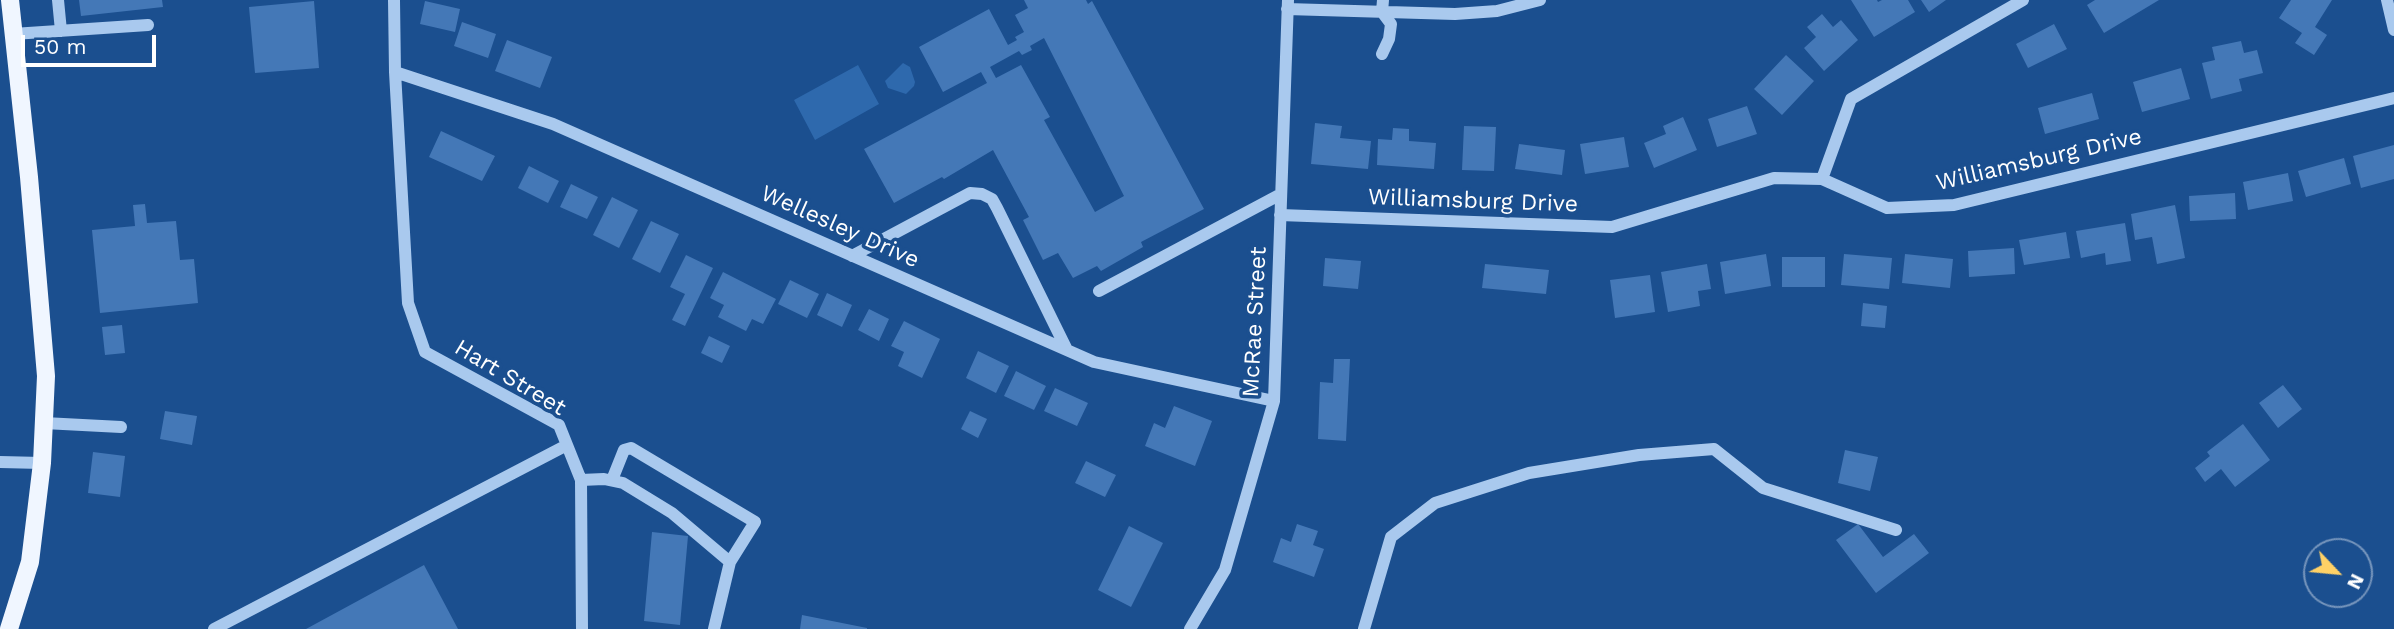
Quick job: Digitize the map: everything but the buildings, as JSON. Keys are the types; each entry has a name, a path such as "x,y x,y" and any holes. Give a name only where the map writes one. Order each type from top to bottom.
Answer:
{"main road":[{"path":"9,0 45,363 42,463 30,562 12,628"}],"street":[{"path":"58,0 61,31"},
{"name":"Hart Street","path":"394,0 395,72 408,303 425,352 559,425 581,480 582,629"},
{"path":"1288,4 1383,6 1455,14 1497,10 1540,0"},
{"path":"1822,179 1851,99 2023,0"},
{"path":"2387,0 2394,30"},
{"name":"McRae Street","path":"1190,629 1225,570 1274,401 1288,4"},
{"path":"1382,54 1391,24 1383,6"},
{"path":"13,34 148,25"},
{"name":"Wellesley Drive","path":"395,72 552,124 1094,362 1274,401"},
{"name":"Williamsburg Drive","path":"1280,215 1612,227 1774,178 1822,179 1887,208 1954,205 2394,98"},
{"path":"852,256 970,193 982,194 992,199 997,208 1067,350"},
{"path":"1099,291 1281,194"},
{"path":"44,423 121,427"},
{"path":"214,629 567,445"},
{"path":"612,480 624,450 631,448 755,522 730,562 714,629"},
{"path":"1364,629 1391,537 1435,503 1529,473 1639,455 1714,449 1763,488 1896,530"},
{"path":"0,462 42,463"},
{"path":"581,480 612,480 622,483 672,513 730,562"}],"shaded area":[{"path":"903,63 910,67 915,82 906,94 888,88 885,81"},
{"path":"858,65 879,104 815,140 794,100"}]}
